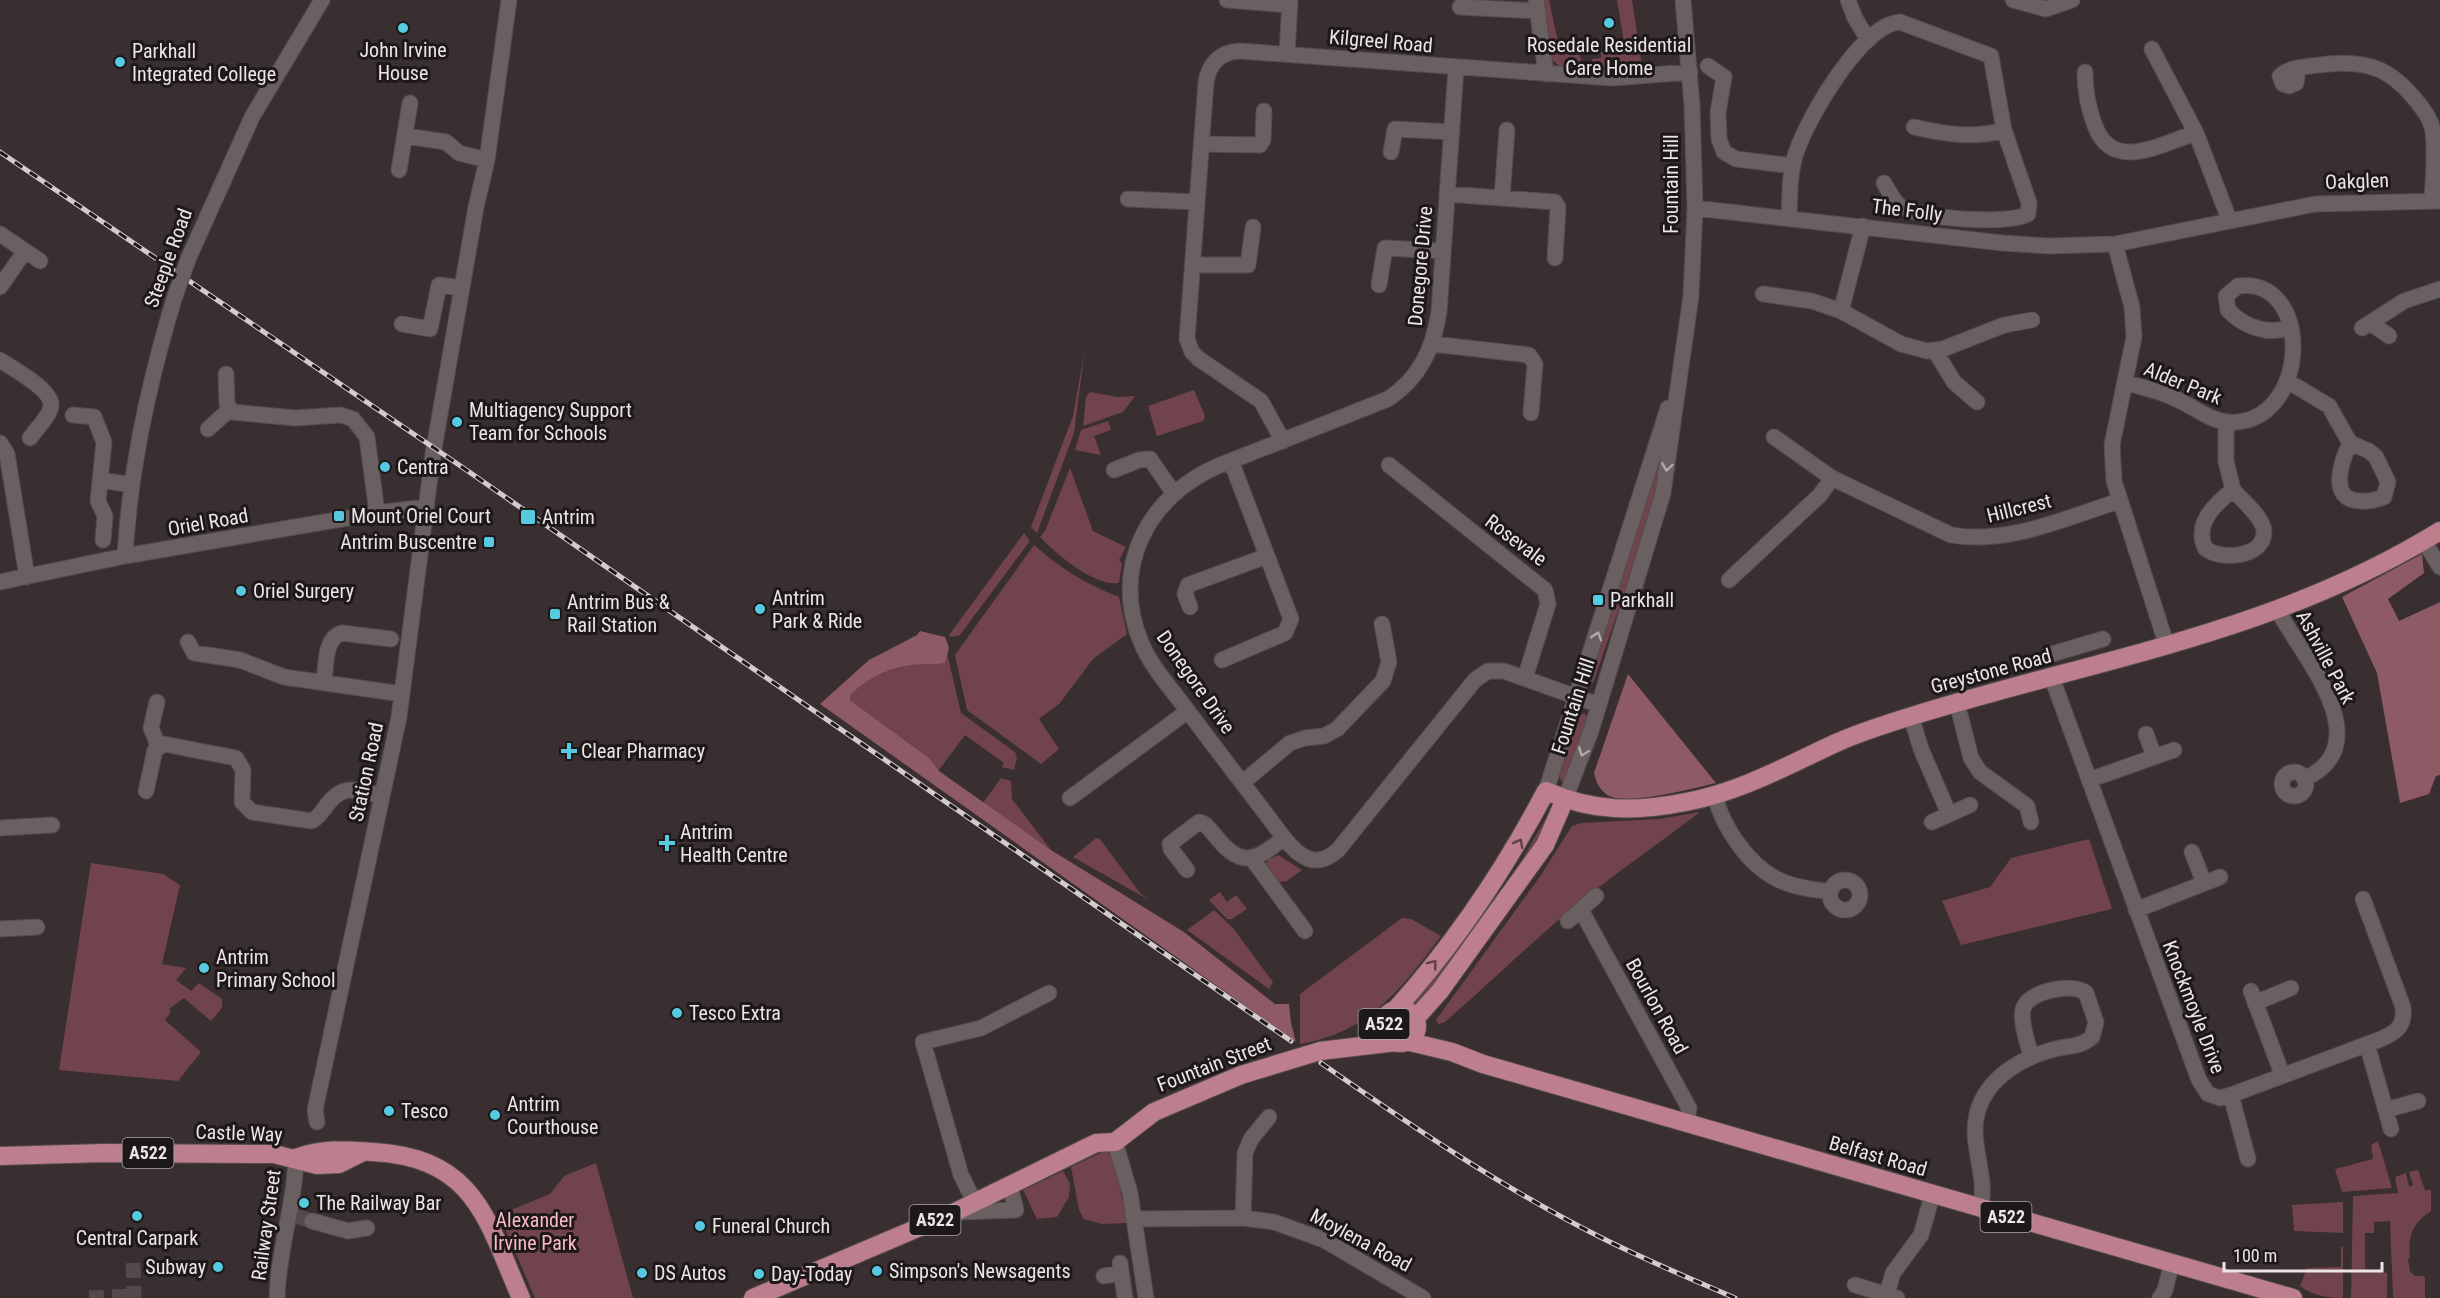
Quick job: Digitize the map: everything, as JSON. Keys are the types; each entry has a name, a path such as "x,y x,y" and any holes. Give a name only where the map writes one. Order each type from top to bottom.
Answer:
{"main road":[{"name":"Greystone Road","path":"1546,791 1585,806 1615,809 1663,806 1715,796 1757,781 1839,742 1911,716 2167,646 2278,611 2358,577 2440,531"},
{"name":"Fountain Hill","path":"1391,1014 1470,915 1509,860 1546,791"},
{"name":"Fountain Hill","path":"1416,1021 1545,845 1565,799"},
{"name":"A522","path":"1407,1010 1416,1021 1416,1032 1401,1042 1385,1033 1391,1014 1407,1010"},
{"name":"Fountain Street","path":"1347,1047 1372,1031 1391,1014"},
{"name":"Belfast Road","path":"1416,1021 1452,1052"},
{"name":"Fountain Street","path":"753,1298 953,1213 1096,1143 1115,1142 1154,1112 1180,1099 1264,1067 1304,1055 1347,1047 1401,1042"},
{"name":"Belfast Road","path":"1401,1042 1452,1052 1483,1065 2293,1298"},
{"name":"Castle Way","path":"0,1156 239,1153 274,1154 296,1158 329,1149 409,1156 448,1172 458,1181 484,1214 497,1236 521,1298"}],"street":[{"name":"Steeple Road","path":"125,556 132,485 146,403 175,296 189,257 252,117 322,0"},
{"path":"402,324 430,329 439,285 462,288 487,160 509,0"},
{"path":"1227,0 1289,3 1287,54"},
{"name":"Fountain Hill","path":"1565,799 1599,705 1663,493 1690,296 1695,208 1690,72 1683,0"},
{"path":"1848,0 1867,38"},
{"path":"2019,1 2049,8 2072,0"},
{"path":"1460,7 1537,5 1546,74"},
{"path":"1789,218 1793,166 1797,151 1814,114 1867,38 1888,24 1900,22 1948,42 1988,54 1995,66 2004,130 2030,211 2024,216 1998,220 1910,211 1894,201 1886,183"},
{"path":"2150,46 2196,133 2229,219"},
{"name":"Kilgreel Road","path":"1283,441 1261,401 1199,359 1190,348 1187,330 1206,82 1212,64 1222,55 1234,51 1612,78 1690,72"},
{"name":"Oakglen","path":"2285,208 2382,200 2436,201 2436,121 2406,88 2385,71 2340,64 2298,69"},
{"path":"1708,66 1724,77 1718,113 1719,139 1724,152 1736,159 1793,166"},
{"name":"Donegore Drive","path":"1456,68 1439,312 1433,344 1415,376 1395,395 1369,408 1201,473 1173,492 1154,514 1139,541 1132,567 1131,597 1137,631 1144,651 1188,711 1284,838 1298,855 1308,860 1318,861 1330,856 1480,675 1497,670 1599,705"},
{"path":"2085,70 2089,110 2102,141 2113,151 2136,151 2196,133"},
{"path":"399,170 410,103"},
{"path":"1202,144 1261,145 1264,111"},
{"path":"1914,127 1984,135 2004,130"},
{"path":"1391,152 1395,129 1452,132"},
{"path":"1502,197 1507,130"},
{"path":"405,136 446,142 459,153 487,160"},
{"path":"1447,194 1557,203 1555,258"},
{"path":"1128,200 1197,202"},
{"name":"The Folly","path":"1695,208 2049,246 2115,244 2285,208"},
{"path":"1841,311 1863,226"},
{"path":"1193,265 1248,265 1253,227"},
{"path":"0,234 40,261"},
{"path":"2115,244 2130,295 2134,326 2132,359 2112,445 2119,501 2167,646"},
{"path":"1379,285 1384,248 1443,250"},
{"path":"0,287 25,251"},
{"name":"Station Road","path":"317,1122 315,1110 402,694 425,507 462,288"},
{"path":"2389,336 2367,326 2404,301 2440,289"},
{"path":"1763,293 1812,301 1841,311 1901,344 1935,351 1988,329 2032,320"},
{"path":"2291,327 2294,347 2289,382 2329,406 2350,443"},
{"path":"1433,344 1529,355 1535,364 1531,413"},
{"path":"1935,351 1946,371 1974,395"},
{"path":"2,365 43,390 51,400 50,410 30,438"},
{"name":"Fountain Hill","path":"1546,791 1578,697 1680,368"},
{"path":"226,374 226,398 229,410 236,414 295,418 341,415 353,419 367,438 377,513"},
{"name":"Alder Park","path":"2126,383 2175,398 2212,418 2226,422 2238,422 2262,412 2275,401 2289,382"},
{"path":"208,429 229,410"},
{"path":"73,415 94,417 104,439 98,501 105,516 103,540"},
{"name":"Alder Park","path":"2226,422 2227,474 2233,490 2260,522 2264,534 2261,542 2252,549 2236,555 2218,555 2204,545 2202,529 2211,510 2233,490"},
{"name":"Hillcrest","path":"1774,437 1832,478 1943,532 1969,538 2002,536 2119,501"},
{"path":"0,443 7,454 27,577"},
{"path":"1114,470 1139,460 1150,459 1173,492"},
{"path":"1222,660 1279,636 1290,624 1291,619 1231,461"},
{"name":"Rosevale","path":"1389,465 1545,590 1548,604 1525,678"},
{"path":"1729,580 1820,495 1832,478"},
{"path":"100,480 132,485"},
{"name":"Oriel Road","path":"0,582 125,556 377,513 425,507"},
{"path":"2424,541 2440,567"},
{"path":"1190,607 1185,594 1188,585 1267,556"},
{"name":"Ashville Park","path":"2278,611 2330,699 2336,716 2338,740 2335,754 2323,768 2304,779"},
{"path":"1242,783 1290,743 1305,738 1324,736 1337,729 1383,681 1389,666 1382,624"},
{"path":"324,683 330,642 334,636 342,633 391,639"},
{"path":"2052,654 2103,639"},
{"path":"188,642 194,653 240,660 278,675 402,694"},
{"path":"2078,646 2085,668"},
{"name":"Knockmoyle Drive","path":"2052,678 2204,1090 2216,1098 2231,1095 2395,1032 2403,1022 2404,1015 2363,899"},
{"path":"157,702 151,728 158,745"},
{"path":"1957,703 1971,758 1980,772 2027,806 2031,822"},
{"path":"1070,798 1188,711"},
{"path":"1911,716 1921,749 1949,814"},
{"path":"2146,734 2154,756"},
{"path":"158,745 164,744 236,758 243,770 242,802 252,812 311,821 319,815 332,797 345,790 382,796"},
{"path":"146,791 158,745"},
{"path":"2089,780 2174,750"},
{"path":"1715,796 1732,832 1746,854 1762,870 1787,883 1830,892"},
{"path":"1932,822 1970,805"},
{"path":"1187,870 1171,849 1170,844 1198,822 1206,824 1234,855 1253,860 1305,931"},
{"path":"0,828 52,825"},
{"path":"1253,860 1284,838"},
{"path":"2192,852 2204,883"},
{"path":"2136,910 2220,877"},
{"path":"1568,921 1596,896"},
{"name":"Bourlon Road","path":"1581,910 1689,1108 1687,1123"},
{"path":"0,929 37,927"},
{"path":"1980,1209 1983,1190 1976,1138 1976,1115 1989,1088 2001,1075 2031,1056 2082,1044 2092,1037 2096,1022 2086,993 2073,987 2061,987 2039,994 2026,1004 2023,1012 2031,1056"},
{"path":"2282,1074 2253,997 2291,988"},
{"path":"975,1203 961,1175 923,1042 981,1028 1049,993"},
{"path":"2367,1044 2391,1129"},
{"name":"Knockmoyle Drive","path":"2231,1095 2249,1133 2248,1159"},
{"path":"2386,1110 2418,1101"},
{"path":"1243,1218 1246,1149 1269,1116"},
{"path":"1115,1142 1135,1219 1146,1298"},
{"name":"Railway Street","path":"277,1298 280,1253 292,1215 296,1158"},
{"name":"Fountain Street","path":"953,1213 1016,1210 1010,1186"},
{"path":"1855,1285 1892,1296 1893,1273 1921,1235 1932,1196"},
{"name":"Moylena Road","path":"1135,1219 1243,1218 1274,1222 1324,1240 1422,1298"},
{"path":"312,1221 348,1231 367,1228"},
{"path":"2160,1298 2165,1290 2172,1263"},
{"path":"1104,1275 1121,1268 1125,1298"}],"green space":[{"path":"1541,0 1549,0 1559,47 1578,44 1581,61 1574,65 1561,67 1549,58"},
{"path":"1617,0 1632,0 1642,66 1593,68 1592,59 1601,58 1601,52 1625,48"},
{"path":"1085,348 1074,433 1037,533 1031,527 1073,416"},
{"path":"1194,390 1205,416 1203,421 1157,436 1148,406"},
{"path":"1090,392 1117,397 1135,396 1123,412 1083,426 1086,397"},
{"path":"1108,421 1111,430 1094,436 1101,455 1075,450 1081,430"},
{"path":"1665,438 1662,467 1647,528 1593,683 1590,680"},
{"path":"1070,468 1093,531 1126,547 1119,560 1122,563 1119,583 1109,583 1088,575 1076,568 1040,537 1045,531"},
{"path":"1024,533 1030,541 960,635 951,637 949,635"},
{"path":"1034,545 1074,575 1119,597 1127,634 1093,659 1060,703 1039,719 1059,749 1041,764 967,710 955,655"},
{"path":"947,653 961,713 1015,752 1017,757 1014,770 1002,767 1004,763 965,735 938,771 929,758 850,700 849,696 870,679 895,669 947,658"},
{"path":"1584,713 1588,718 1566,782 1563,783 1559,777 1578,717"},
{"path":"1001,778 1011,781 1012,799 1051,850 983,803"},
{"path":"1550,811 1553,813 1521,871 1417,1007 1411,1004 1515,872"},
{"path":"1700,812 1579,903 1445,1022 1438,1024 1436,1020 1541,875 1572,826 1581,823 1659,819"},
{"path":"1096,838 1100,839 1140,893 1149,900 1073,857"},
{"path":"2089,839 2112,909 1961,945 1942,901 1990,887 2011,858"},
{"path":"1278,855 1302,870 1287,881 1276,882 1265,867 1267,860"},
{"path":"91,863 163,874 180,885 162,964 186,968 176,980 191,991 199,983 222,999 222,1008 211,1021 184,998 169,1009 171,1012 165,1020 201,1052 178,1081 59,1070"},
{"path":"1220,892 1227,902 1236,895 1247,909 1232,919 1227,919 1209,900"},
{"path":"1214,910 1233,928 1273,982 1269,989 1187,930"},
{"path":"1402,918 1411,919 1441,936 1412,974 1365,1019 1346,1030 1300,1044 1300,994"},
{"path":"2378,1141 2392,1188 2342,1192 2335,1169 2373,1159 2371,1145"},
{"path":"1104,1151 1113,1155 1127,1223 1102,1224 1084,1219 1079,1210 1071,1167"},
{"name":"Alexander Irvine Park","path":"596,1163 633,1298 535,1298 500,1217 506,1212 550,1194 564,1176"},
{"path":"2418,1170 2425,1190 2431,1190 2431,1211 2415,1226 2408,1259 2410,1271 2415,1276 2425,1278 2425,1298 2393,1298 2390,1221 2374,1222 2374,1233 2365,1233 2365,1269 2387,1273 2387,1298 2351,1298 2353,1196 2398,1193 2395,1177 2406,1173 2409,1187 2413,1185 2409,1172"},
{"path":"1063,1171 1070,1183 1069,1197 1057,1217 1037,1219 1023,1190"},
{"path":"2343,1202 2343,1233 2294,1231 2292,1205"},
{"path":"2341,1247 2343,1247 2343,1298 2321,1296 2300,1286 2307,1268 2341,1267"}],"shaded area":[{"path":"2422,554 2424,573 2388,599 2399,621 2440,602 2440,775 2436,776 2429,794 2400,803 2377,673 2342,597"},
{"path":"920,631 945,637 949,648 945,663 912,665 886,672 862,684 850,696 850,700 929,758 939,771 1051,850 1184,932 1275,1004 1289,1004 1296,1042 820,704 869,660 917,635"},
{"path":"1628,674 1716,783 1630,799 1609,796 1601,789 1594,773"}],"tunnel":[{"path":"296,1216 312,1221"},
{"path":"133,1263 134,1298"},
{"path":"89,1298 134,1296"}],"railway":[{"path":"0,152 462,467 1291,1041"},
{"path":"1321,1063 1422,1132 1526,1197 1615,1244 1735,1298"}],"place":[{"name":"Rosedale Residential Care Home","path":"1609,23"},
{"name":"John Irvine House","path":"403,28"},
{"name":"Parkhall Integrated College","path":"120,62"},
{"name":"Multiagency Support Team for Schools","path":"457,422"},
{"name":"Centra","path":"385,467"},
{"name":"Mount Oriel Court","path":"339,516"},
{"name":"Antrim","path":"528,517"},
{"name":"Antrim Buscentre","path":"489,542"},
{"name":"Oriel Surgery","path":"241,591"},
{"name":"Parkhall","path":"1598,600"},
{"name":"Antrim Park & Ride","path":"760,609"},
{"name":"Antrim Bus & Rail Station","path":"555,614"},
{"name":"Clear Pharmacy","path":"569,751"},
{"name":"Antrim Health Centre","path":"667,843"},
{"name":"Antrim Primary School","path":"204,968"},
{"name":"Tesco Extra","path":"677,1013"},
{"name":"Tesco","path":"389,1111"},
{"name":"Antrim Courthouse","path":"495,1115"},
{"name":"The Railway Bar","path":"304,1203"},
{"name":"Central Carpark","path":"137,1216"},
{"name":"Funeral Church","path":"700,1226"},
{"name":"Subway","path":"218,1267"},
{"name":"Simpson's Newsagents","path":"877,1271"},
{"name":"DS Autos","path":"642,1273"},
{"name":"Day-Today","path":"759,1274"}]}
